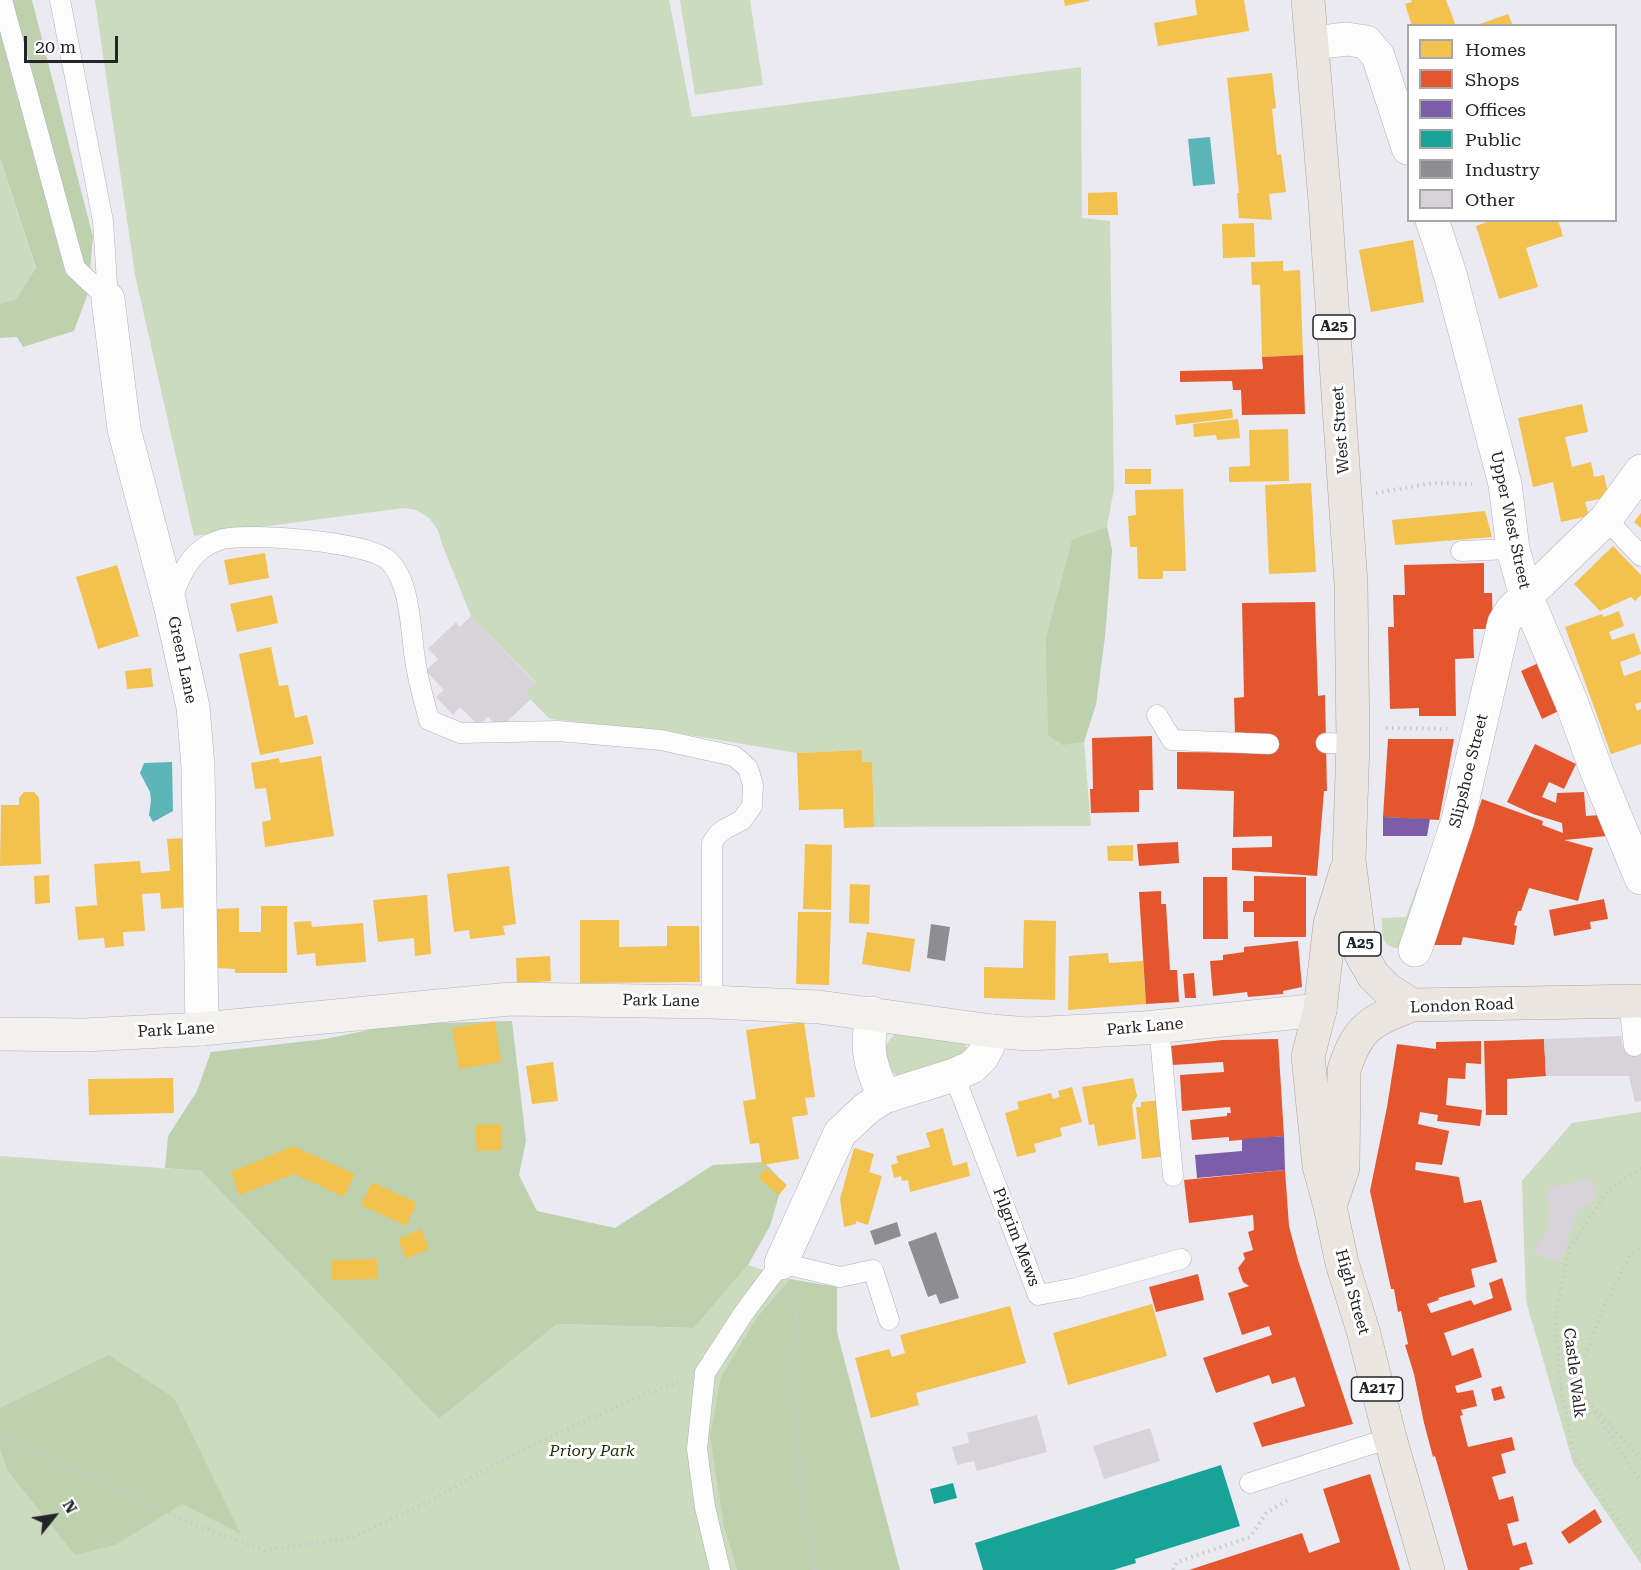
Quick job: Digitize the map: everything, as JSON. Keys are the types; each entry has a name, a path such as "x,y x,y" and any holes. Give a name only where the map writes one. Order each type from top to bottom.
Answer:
{"main road":[{"name":"West Street","path":"1308,0 1313,43 1351,584 1344,737 1349,860 1361,954 1373,975 1387,989 1412,1005"},
{"name":"West Street","path":"1320,1010 1330,924 1349,860"},
{"name":"London Road","path":"1330,1206 1342,1168 1344,1070 1348,1057 1367,1026 1412,1005 1635,1002"},
{"name":"High Street","path":"1320,1010 1308,1056 1319,1166 1342,1263 1364,1334 1390,1438 1428,1570"}],"street":[{"path":"1313,43 1347,39 1366,42 1378,56 1407,145"},
{"name":"Upper West Street","path":"1433,222 1450,274 1504,484 1513,549 1526,596 1571,701 1601,783 1641,878"},
{"name":"Green Lane","path":"108,299 124,429 170,604 193,707 198,767 202,1029"},
{"name":"Slipshoe Street","path":"1415,950 1458,820 1504,623 1512,610 1606,519 1641,471"},
{"name":"Park Lane","path":"0,1034 84,1035 202,1029 510,999 712,1002 819,1007 1028,1034 1159,1027 1320,1010"},
{"path":"872,1013 868,1041 869,1056 884,1097"},
{"path":"1277,1015 1290,1025 1302,1041 1308,1056"},
{"path":"789,1265 840,1133 867,1108 884,1097 972,1067 988,1047 992,1031"}],"lane":[{"path":"2,0 75,268 108,299"},
{"path":"60,0 103,221 108,299"},
{"path":"1606,519 1641,556"},
{"path":"170,604 187,565 202,548 221,539 264,536 371,551 389,561 402,582 408,603 416,670 429,720 460,733 558,731 661,740 734,756 748,768 753,785 752,806 742,820 718,834 712,843 712,1002"},
{"path":"1461,551 1513,549"},
{"path":"1157,715 1172,740 1269,744"},
{"path":"1634,1046 1635,1002"},
{"path":"1159,1027 1173,1176"},
{"name":"Pilgrim Mews","path":"954,1075 1038,1295 1076,1288 1181,1259"},
{"path":"720,1570 705,1507 697,1449 705,1373 743,1314 789,1265 840,1277 873,1270 889,1320"},
{"path":"1250,1483 1390,1438"}],"path":[{"path":"1346,500 1433,483 1504,484"},
{"path":"1344,737 1390,729 1481,729"},
{"name":"Castle Walk","path":"1641,1168 1609,1189 1569,1249 1555,1318 1562,1388 1575,1458 1641,1555"},
{"path":"1562,1388 1572,1383 1608,1297 1629,1257 1641,1246"},
{"path":"789,1265 793,1405 801,1488 815,1570"},
{"path":"0,1435 193,1524 266,1550 352,1538 422,1504 519,1452 630,1400 705,1373"},
{"path":"1572,1383 1641,1459"},
{"path":"1588,1401 1641,1482"},
{"path":"1173,1570 1178,1562 1250,1537 1267,1512 1291,1499 1296,1470"}],"green space":[{"path":"0,0 32,0 93,237 88,293 74,331 23,347 17,337 0,338 0,304 16,299 36,268 0,158"},
{"path":"95,0 669,0 692,117 1081,67 1082,218 1110,221 1114,489 1107,526 1112,550 1105,636 1096,704 1084,742 1091,826 874,827 872,763 862,762 862,750 797,753 671,732 550,719 524,693 535,682 471,616 438,530 429,518 416,510 403,508 194,536 135,275"},
{"path":"680,0 750,0 763,85 695,95"},
{"path":"0,158 36,269 16,299 0,304"},
{"path":"1107,527 1112,550 1105,636 1096,704 1084,742 1063,745 1048,735 1046,638 1072,540"},
{"path":"1435,838 1404,944 1398,948 1392,947 1383,938 1382,918 1406,917"},
{"path":"512,1021 526,1141 519,1175 537,1211 615,1228 713,1165 764,1162 783,1182 770,1226 748,1265 694,1328 557,1324 439,1419 201,1171 165,1168 168,1136 197,1091 211,1052 325,1039 398,1024"},
{"path":"897,1032 963,1042 967,1047 967,1052 911,1075 896,1075 887,1064 884,1053 888,1043"},
{"path":"1641,1112 1641,1564 1573,1463 1526,1301 1522,1181 1572,1123"},
{"name":"Priory Park","path":"0,1156 201,1171 439,1419 557,1324 694,1328 748,1265 790,1279 758,1316 724,1527 737,1570 0,1570"},
{"path":"790,1279 837,1287 837,1332 900,1570 737,1570 724,1527 710,1436 721,1377 758,1316"},
{"path":"109,1355 174,1398 241,1534 182,1504 115,1545 75,1555 8,1471 0,1449 0,1408"}],"water":[{"path":"1210,137 1215,184 1193,186 1188,139"},
{"path":"172,762 173,811 153,822 149,815 150,792 140,773 144,763"}],"building: Homes":[{"path":"1064,0 1089,0 1089,1 1065,6"},
{"path":"1195,0 1244,0 1249,31 1158,46 1154,23 1197,15"},
{"path":"1411,0 1446,0 1455,24 1411,24 1405,4 1412,2"},
{"path":"1508,14 1512,24 1480,24"},
{"path":"1272,73 1276,108 1272,109 1277,155 1281,154 1286,192 1269,194 1272,220 1239,218 1237,193 1239,193 1227,78"},
{"path":"1117,192 1118,215 1088,215 1088,193"},
{"path":"1487,222 1559,222 1563,236 1526,248 1538,287 1499,299 1476,226"},
{"path":"1254,223 1255,257 1223,258 1222,224"},
{"path":"1413,240 1424,302 1371,312 1359,250"},
{"path":"1283,261 1283,271 1300,270 1303,355 1262,357 1260,285 1252,285 1251,262"},
{"path":"1582,404 1588,432 1565,437 1572,467 1591,462 1594,477 1604,475 1609,497 1585,502 1589,516 1561,522 1553,482 1533,487 1518,418"},
{"path":"1232,409 1233,418 1176,425 1175,415"},
{"path":"1238,419 1240,438 1217,440 1216,435 1194,437 1193,424"},
{"path":"1288,429 1289,481 1229,482 1229,467 1250,466 1249,430"},
{"path":"1125,469 1151,469 1151,484 1125,484"},
{"path":"1311,483 1316,572 1269,574 1265,485"},
{"path":"1183,489 1186,571 1163,571 1161,579 1138,579 1137,547 1130,547 1128,516 1136,515 1135,490"},
{"path":"1485,511 1492,537 1395,545 1392,520"},
{"path":"1641,513 1641,528 1634,522"},
{"path":"1613,546 1641,575 1641,595 1635,601 1631,597 1600,611 1574,584"},
{"path":"265,553 269,578 229,585 224,560"},
{"path":"117,565 139,636 98,649 76,577"},
{"path":"272,595 278,623 237,632 230,604"},
{"path":"1619,611 1624,626 1609,632 1612,640 1634,633 1641,653 1620,662 1624,676 1641,670 1641,702 1635,704 1637,711 1641,709 1641,744 1611,754 1565,627 1602,614 1604,617"},
{"path":"271,647 279,686 288,685 295,718 307,715 314,744 260,755 239,654"},
{"path":"151,668 153,687 127,689 125,671"},
{"path":"862,750 862,762 872,762 874,827 844,828 843,809 799,810 797,753"},
{"path":"321,756 334,836 265,847 262,822 271,820 266,788 255,789 251,763 279,758 280,763"},
{"path":"24,792 34,792 39,798 41,864 0,866 1,805 19,805 19,798"},
{"path":"186,838 191,907 161,909 160,893 142,894 145,931 123,932 124,946 105,948 104,938 78,940 75,907 97,905 94,864 140,861 141,873 170,871 167,839"},
{"path":"805,844 832,845 831,910 803,909"},
{"path":"1133,845 1133,861 1108,861 1107,846"},
{"path":"509,866 516,924 503,926 505,935 470,939 469,930 454,932 447,874"},
{"path":"49,875 50,903 35,904 34,876"},
{"path":"850,884 870,885 869,924 849,923"},
{"path":"427,895 431,954 415,956 414,938 378,942 373,900"},
{"path":"261,906 287,906 287,973 235,973 235,969 216,968 216,909 239,908 239,932 261,932"},
{"path":"798,912 831,912 829,985 796,984"},
{"path":"580,920 619,920 619,947 667,946 667,926 699,926 700,982 580,983"},
{"path":"1024,920 1056,921 1055,1000 984,998 984,967 1023,968"},
{"path":"311,921 312,927 363,923 366,962 316,966 315,953 297,955 294,922"},
{"path":"867,932 915,939 910,972 862,964"},
{"path":"1108,953 1109,963 1143,961 1146,1004 1068,1010 1069,956"},
{"path":"550,956 551,981 517,983 516,958"},
{"path":"495,1021 501,1062 459,1069 452,1028"},
{"path":"804,1022 815,1097 805,1098 808,1115 792,1117 799,1159 762,1165 759,1143 750,1144 743,1101 756,1099 746,1030"},
{"path":"553,1062 558,1101 532,1104 526,1066"},
{"path":"173,1078 174,1113 89,1115 88,1079"},
{"path":"1133,1078 1137,1096 1132,1105 1136,1139 1098,1146 1094,1124 1089,1125 1082,1087"},
{"path":"1072,1087 1082,1122 1060,1128 1062,1136 1034,1144 1036,1152 1017,1157 1005,1113 1019,1109 1017,1102 1051,1093 1053,1099 1060,1097 1058,1091"},
{"path":"1162,1100 1168,1156 1142,1159 1136,1107 1141,1107 1141,1102"},
{"path":"501,1124 502,1150 477,1151 475,1125"},
{"path":"943,1128 953,1166 967,1162 970,1176 910,1192 908,1180 902,1181 901,1176 894,1178 891,1165 898,1163 896,1156 930,1147 926,1133"},
{"path":"293,1146 355,1174 344,1197 294,1174 239,1195 231,1172"},
{"path":"854,1148 874,1154 869,1172 882,1176 868,1225 856,1221 856,1224 844,1227 840,1199"},
{"path":"767,1168 787,1185 779,1195 758,1178"},
{"path":"372,1182 417,1203 406,1226 361,1205"},
{"path":"421,1229 429,1249 406,1259 398,1239"},
{"path":"377,1259 377,1279 332,1280 332,1260"},
{"path":"1152,1304 1167,1356 1068,1385 1053,1333"},
{"path":"1010,1306 1026,1363 916,1393 919,1405 871,1418 855,1358 889,1349 892,1357 905,1353 900,1335"}],"building: Shops":[{"path":"1303,355 1305,414 1242,415 1241,390 1233,390 1232,381 1180,382 1180,371 1263,369 1262,357"},
{"path":"1484,563 1484,593 1492,593 1493,629 1473,629 1474,658 1455,659 1456,716 1419,716 1419,708 1390,709 1388,627 1394,627 1393,595 1405,595 1404,565"},
{"path":"1315,602 1318,696 1325,695 1327,791 1324,791 1317,876 1232,870 1232,848 1272,847 1272,836 1233,837 1234,791 1177,789 1177,752 1268,753 1267,734 1235,735 1234,698 1244,697 1242,603"},
{"path":"1543,661 1565,708 1542,719 1521,671"},
{"path":"1152,736 1153,790 1139,790 1139,812 1091,813 1092,738"},
{"path":"1388,739 1454,739 1439,820 1383,817"},
{"path":"1535,744 1576,764 1564,789 1549,782 1542,797 1556,803 1557,793 1584,792 1586,816 1601,815 1607,836 1564,840 1593,848 1578,901 1529,888 1514,925 1517,926 1514,945 1463,937 1461,945 1428,945 1482,799 1543,821 1542,825 1563,833 1562,823 1533,814 1507,802"},
{"path":"1178,842 1179,863 1139,866 1137,844"},
{"path":"1254,876 1306,877 1306,937 1254,937 1254,912 1243,912 1243,901 1254,901"},
{"path":"1203,877 1227,877 1228,939 1203,939"},
{"path":"1161,891 1161,904 1166,904 1170,970 1177,970 1179,1002 1146,1004 1139,892"},
{"path":"1604,899 1608,919 1590,922 1591,929 1554,936 1549,910"},
{"path":"1298,941 1302,987 1283,991 1283,994 1248,997 1247,992 1213,996 1210,961 1223,960 1223,955 1244,952 1244,947"},
{"path":"1194,973 1196,998 1185,998 1183,974"},
{"path":"1278,1039 1284,1136 1229,1141 1229,1137 1192,1140 1190,1120 1227,1116 1227,1113 1231,1113 1230,1107 1182,1111 1180,1075 1224,1072 1223,1062 1172,1065 1170,1046 1222,1040"},
{"path":"1544,1039 1546,1076 1507,1079 1507,1115 1486,1115 1484,1041"},
{"path":"1481,1041 1481,1064 1466,1063 1465,1079 1448,1078 1446,1105 1482,1110 1480,1126 1437,1121 1438,1115 1420,1112 1418,1124 1449,1131 1442,1165 1416,1162 1415,1170 1459,1177 1464,1203 1481,1200 1497,1262 1471,1269 1475,1287 1438,1298 1439,1300 1427,1304 1431,1313 1471,1300 1474,1305 1493,1298 1489,1283 1502,1278 1512,1310 1444,1333 1452,1356 1473,1348 1482,1377 1455,1386 1457,1393 1473,1390 1477,1406 1461,1410 1463,1415 1460,1416 1468,1447 1512,1437 1515,1450 1501,1454 1506,1473 1492,1477 1499,1500 1513,1496 1519,1521 1507,1524 1513,1546 1526,1542 1533,1564 1519,1568 1520,1570 1468,1570 1424,1423 1414,1374 1405,1345 1408,1344 1401,1311 1398,1312 1394,1289 1391,1289 1370,1191 1397,1044 1436,1049 1436,1042"},
{"path":"1285,1170 1289,1226 1298,1260 1353,1424 1262,1447 1253,1423 1305,1406 1295,1377 1272,1384 1269,1375 1216,1393 1203,1358 1272,1335 1269,1326 1242,1335 1228,1293 1249,1286 1243,1282 1238,1268 1245,1259 1243,1253 1253,1250 1248,1232 1254,1230 1253,1215 1189,1223 1184,1180"},
{"path":"1198,1274 1204,1300 1156,1312 1149,1287"},
{"path":"1501,1386 1505,1398 1494,1401 1491,1389"},
{"path":"1370,1474 1400,1570 1189,1570 1302,1533 1309,1553 1340,1542 1323,1489"},
{"path":"1595,1509 1602,1522 1569,1544 1561,1532"}],"building: Offices":[{"path":"1383,817 1430,819 1427,836 1383,836"},
{"path":"1284,1136 1285,1170 1197,1178 1195,1155 1242,1151 1242,1139"}],"building: Public":[{"path":"1221,1465 1240,1526 1135,1559 1136,1563 1113,1570 983,1570 975,1543"},
{"path":"953,1483 957,1498 934,1504 930,1489"}],"building: Industry":[{"path":"931,924 950,927 945,961 927,958"},
{"path":"897,1222 901,1236 875,1245 870,1231"},
{"path":"936,1232 959,1298 940,1304 936,1294 928,1297 908,1242"}],"building: Other":[{"path":"471,616 535,683 524,693 531,699 499,729 488,717 479,726 460,707 453,715 436,697 444,690 426,671 438,659 428,649 456,622 460,627"},
{"path":"1621,1036 1623,1048 1641,1044 1641,1101 1635,1102 1629,1076 1546,1076 1544,1039"},
{"path":"1591,1178 1597,1198 1578,1211 1561,1263 1532,1253 1550,1224 1547,1188"},
{"path":"1037,1415 1047,1452 977,1471 974,1461 957,1465 952,1447 969,1443 967,1433"},
{"path":"1150,1428 1160,1461 1104,1479 1093,1446"}]}
